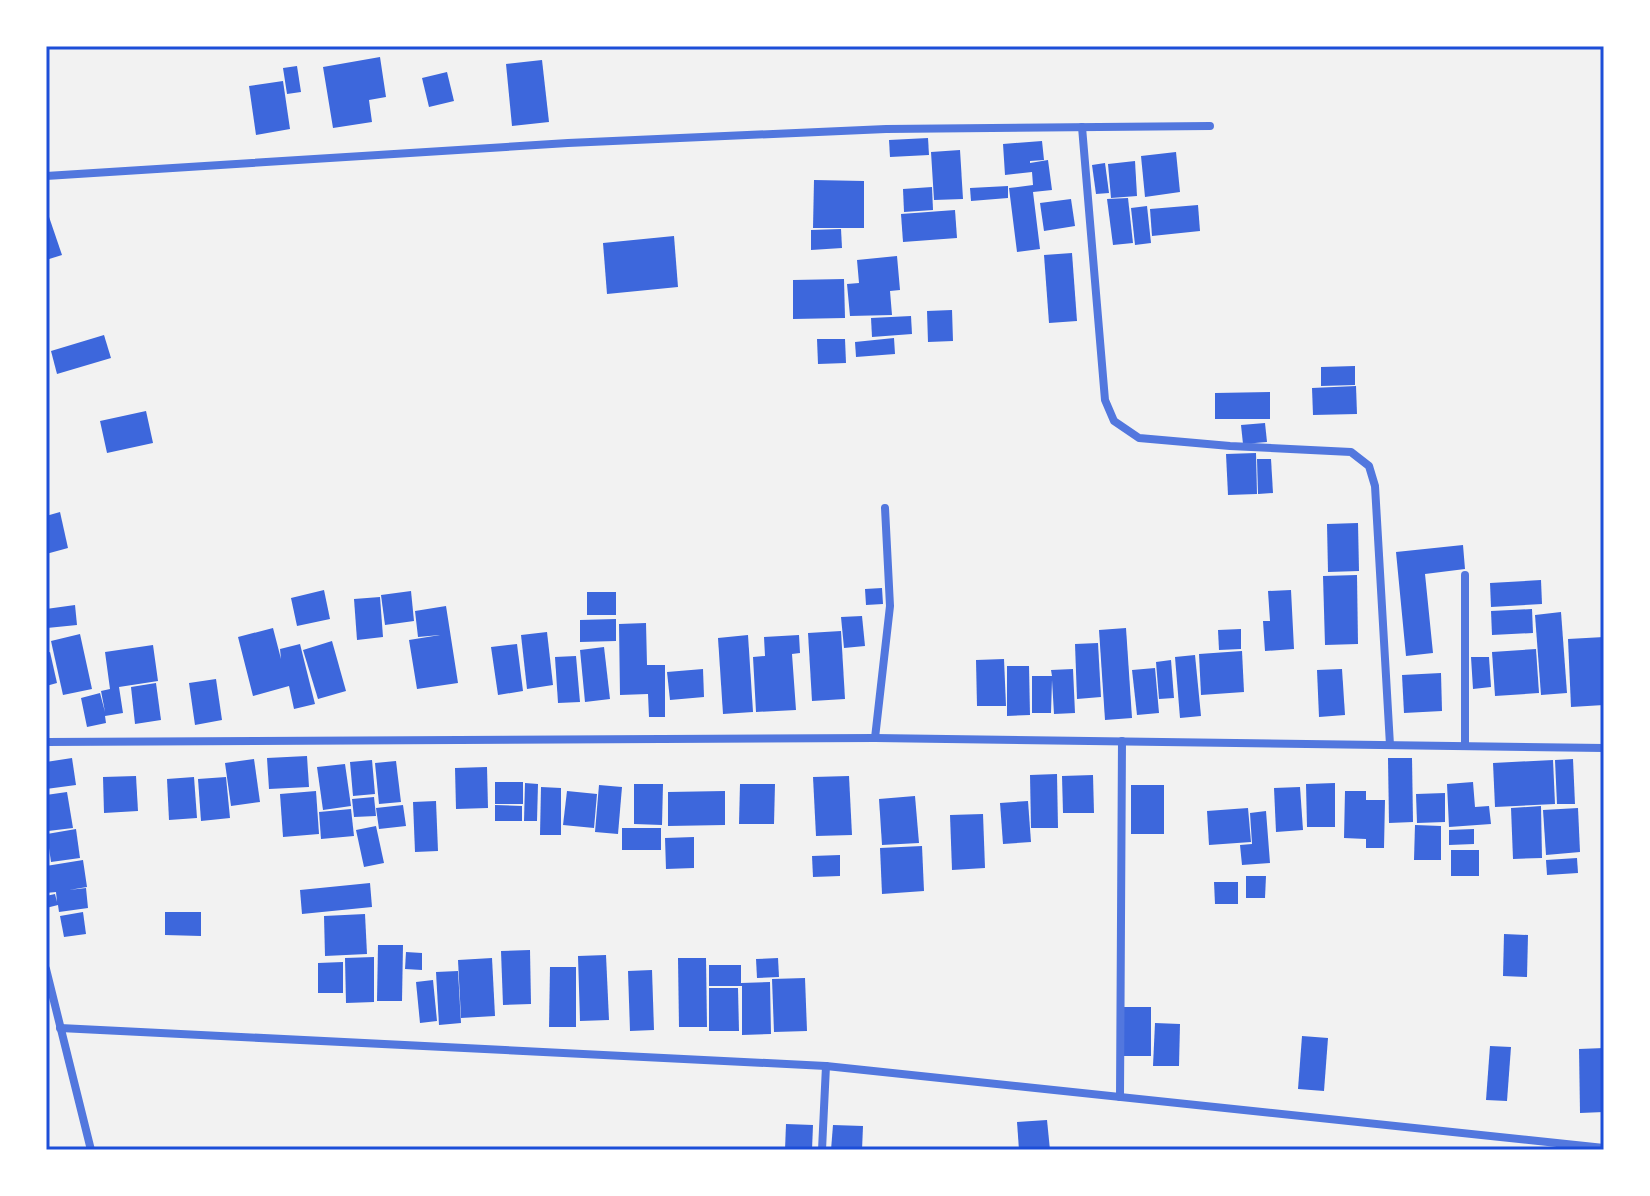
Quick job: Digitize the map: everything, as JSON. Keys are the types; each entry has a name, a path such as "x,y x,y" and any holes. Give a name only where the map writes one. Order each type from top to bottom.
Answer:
{"street":[{"path":"46,176 568,143 886,129 1210,126"},
{"path":"1082,127 1105,400 1114,421 1139,438 1351,452 1369,466 1375,486 1390,745"},
{"path":"875,738 890,606 885,508"},
{"path":"1465,575 1465,746"},
{"path":"46,742 875,738 1604,748"},
{"path":"1120,1097 1122,741"},
{"path":"46,969 91,1150"},
{"path":"60,1028 826,1066 1604,1148"},
{"path":"822,1150 826,1066"}],"building":[{"path":"380,57 386,97 369,100 372,122 333,128 323,67"},
{"path":"542,60 549,122 512,126 506,64"},
{"path":"297,66 301,92 287,94 283,68"},
{"path":"447,72 454,101 429,107 422,78"},
{"path":"283,81 290,129 256,135 249,86"},
{"path":"928,138 929,155 890,157 889,140"},
{"path":"1042,141 1044,160 1030,161 1048,160 1052,190 1033,192 1040,249 1017,252 1009,188 1033,185 1032,172 1005,175 1003,144"},
{"path":"960,150 963,199 934,200 931,152"},
{"path":"1176,152 1180,192 1145,197 1141,156"},
{"path":"1135,161 1137,196 1111,198 1108,164"},
{"path":"1105,163 1109,193 1096,194 1092,165"},
{"path":"814,180 864,181 864,228 813,228"},
{"path":"1008,186 1008,198 971,201 970,188"},
{"path":"932,187 933,210 904,212 903,189"},
{"path":"1128,198 1133,243 1113,245 1107,199"},
{"path":"1071,199 1075,226 1044,231 1040,203"},
{"path":"1198,205 1200,231 1152,236 1150,209"},
{"path":"1147,206 1151,243 1135,245 1131,208"},
{"path":"46,208 62,255 46,260"},
{"path":"955,210 957,238 903,242 901,214"},
{"path":"841,229 842,248 811,250 811,230"},
{"path":"674,236 678,287 607,294 603,243"},
{"path":"1072,253 1077,321 1049,323 1044,255"},
{"path":"897,256 900,290 890,291 892,315 850,316 847,284 859,283 857,260"},
{"path":"844,279 845,318 793,319 793,280"},
{"path":"952,310 953,341 928,342 927,311"},
{"path":"911,316 912,334 872,337 871,318"},
{"path":"104,335 111,358 57,374 51,351"},
{"path":"894,338 895,354 856,357 855,342"},
{"path":"817,339 845,339 846,363 818,364"},
{"path":"1355,366 1355,385 1321,386 1321,367"},
{"path":"1356,386 1357,414 1313,415 1312,388"},
{"path":"1270,392 1270,419 1215,419 1215,393"},
{"path":"146,411 153,443 107,453 100,421"},
{"path":"1265,423 1267,442 1243,444 1241,425"},
{"path":"1256,453 1257,494 1228,495 1226,454"},
{"path":"1257,459 1271,459 1273,493 1258,494"},
{"path":"60,512 68,548 46,554 46,516"},
{"path":"1358,523 1359,571 1328,572 1327,524"},
{"path":"1463,545 1465,569 1425,574 1433,653 1406,656 1396,552"},
{"path":"1357,575 1358,644 1325,645 1323,576"},
{"path":"1541,580 1542,604 1491,607 1490,583"},
{"path":"882,588 883,604 866,605 865,589"},
{"path":"324,590 330,619 297,626 291,598"},
{"path":"1291,590 1294,649 1265,651 1263,621 1270,621 1268,591"},
{"path":"411,591 414,621 385,625 381,595"},
{"path":"587,592 616,592 616,615 587,615"},
{"path":"380,597 383,637 357,640 354,599"},
{"path":"75,605 77,625 47,628 46,609"},
{"path":"446,606 458,683 417,689 409,640 440,635 418,637 415,611"},
{"path":"1532,609 1533,633 1492,635 1491,611"},
{"path":"1561,612 1567,693 1541,695 1535,615"},
{"path":"862,616 865,646 844,648 841,617"},
{"path":"616,619 616,641 580,642 580,620"},
{"path":"646,623 647,665 665,665 665,717 649,717 648,694 620,695 619,624"},
{"path":"273,628 281,659 280,649 300,644 315,704 294,709 289,686 253,696 238,637"},
{"path":"1126,628 1132,718 1105,720 1099,630"},
{"path":"1241,629 1241,649 1219,650 1218,630"},
{"path":"841,631 845,699 812,701 808,633"},
{"path":"547,632 553,685 527,689 521,635"},
{"path":"80,634 92,689 63,695 51,641"},
{"path":"748,635 753,712 723,714 718,638"},
{"path":"799,635 800,653 792,654 796,710 756,712 753,657 765,656 764,637"},
{"path":"1604,637 1604,705 1571,707 1568,639"},
{"path":"332,641 346,691 318,699 303,650"},
{"path":"1098,643 1101,697 1077,699 1075,644"},
{"path":"517,644 523,691 498,695 491,647"},
{"path":"153,645 158,681 119,687 123,713 105,716 106,723 87,727 81,698 100,693 105,712 101,691 110,689 105,652"},
{"path":"604,647 610,699 585,702 580,650"},
{"path":"1536,649 1539,693 1495,696 1492,652"},
{"path":"1242,651 1244,692 1201,695 1199,654"},
{"path":"50,652 57,683 46,686 46,653"},
{"path":"1195,655 1201,716 1180,718 1175,657"},
{"path":"576,656 580,702 558,703 555,657"},
{"path":"1471,657 1489,657 1491,687 1473,689"},
{"path":"1004,659 1006,706 977,706 976,660"},
{"path":"1171,660 1174,698 1159,699 1156,662"},
{"path":"1007,666 1029,666 1030,715 1007,716"},
{"path":"1155,668 1159,713 1137,715 1132,670"},
{"path":"703,669 704,697 670,700 667,672"},
{"path":"1073,669 1075,713 1054,714 1052,680 1051,713 1032,713 1032,676 1052,676 1051,670"},
{"path":"1342,669 1345,715 1319,717 1317,670"},
{"path":"1441,673 1442,711 1404,713 1402,675"},
{"path":"216,679 222,720 195,725 189,683"},
{"path":"156,683 161,720 135,724 131,687"},
{"path":"307,756 309,787 269,789 267,758"},
{"path":"72,758 76,785 46,789 46,762"},
{"path":"1388,758 1412,758 1413,822 1389,823"},
{"path":"254,759 260,802 231,806 225,763"},
{"path":"1573,759 1575,804 1557,804 1555,760"},
{"path":"372,760 375,794 353,796 350,762"},
{"path":"1553,760 1555,804 1495,807 1493,763"},
{"path":"396,761 401,802 379,804 375,763"},
{"path":"345,764 351,806 323,810 317,767"},
{"path":"487,767 488,808 456,809 455,768"},
{"path":"1057,774 1058,828 1031,828 1030,775"},
{"path":"1093,775 1094,813 1063,813 1062,776"},
{"path":"136,776 138,811 104,813 103,777"},
{"path":"849,776 852,835 816,836 813,777"},
{"path":"194,777 197,818 169,820 167,779"},
{"path":"226,777 230,818 201,821 198,779"},
{"path":"495,782 523,782 523,804 495,804"},
{"path":"1473,782 1475,807 1489,806 1491,824 1449,827 1447,784"},
{"path":"525,783 538,784 537,821 524,821"},
{"path":"1335,783 1335,827 1307,827 1306,784"},
{"path":"634,784 663,784 662,825 634,824"},
{"path":"740,784 775,784 774,824 739,824"},
{"path":"599,785 622,787 618,834 595,832"},
{"path":"1131,785 1164,785 1164,834 1131,834"},
{"path":"541,787 561,788 561,835 540,835"},
{"path":"1300,787 1303,830 1276,832 1274,788"},
{"path":"316,791 319,834 283,837 280,794"},
{"path":"567,791 597,794 594,828 563,825"},
{"path":"725,791 725,825 668,826 668,792"},
{"path":"1345,791 1366,791 1366,800 1385,800 1384,848 1366,848 1366,839 1344,838"},
{"path":"67,792 73,828 48,831 46,795"},
{"path":"1445,793 1445,822 1417,823 1416,794"},
{"path":"915,796 919,843 882,845 879,799"},
{"path":"374,797 376,816 354,817 352,799"},
{"path":"436,801 438,851 415,852 413,802"},
{"path":"1028,801 1031,842 1003,844 1000,803"},
{"path":"403,805 406,826 379,829 376,808"},
{"path":"495,805 522,806 522,821 495,821"},
{"path":"1541,806 1542,858 1513,859 1511,808"},
{"path":"1248,808 1251,842 1209,845 1207,811"},
{"path":"1578,808 1580,852 1546,855 1543,810"},
{"path":"351,809 354,836 321,839 319,812"},
{"path":"1266,811 1270,863 1242,865 1240,845 1252,844 1250,813"},
{"path":"983,814 985,868 952,870 950,815"},
{"path":"1415,825 1441,826 1441,860 1414,860"},
{"path":"376,826 384,863 364,867 356,830"},
{"path":"622,828 661,828 661,850 622,850"},
{"path":"76,829 80,858 51,862 47,834"},
{"path":"1474,829 1474,844 1449,845 1449,830"},
{"path":"694,837 694,868 666,869 665,838"},
{"path":"922,846 924,891 882,894 880,848"},
{"path":"1451,850 1479,850 1479,876 1451,876"},
{"path":"840,855 840,876 813,877 812,856"},
{"path":"1577,858 1578,873 1547,875 1546,860"},
{"path":"83,860 87,887 69,890 86,888 88,908 59,912 58,905 46,908 46,896 55,894 57,902 56,892 46,893 46,866"},
{"path":"1246,876 1266,876 1265,898 1246,898"},
{"path":"1214,882 1238,882 1238,904 1215,904"},
{"path":"370,883 372,907 302,914 300,890"},
{"path":"83,912 86,934 64,937 60,916"},
{"path":"165,912 201,912 201,936 165,935"},
{"path":"365,914 367,954 325,956 324,916"},
{"path":"1504,934 1528,935 1527,977 1503,976"},
{"path":"378,945 403,945 402,1001 377,1001"},
{"path":"530,950 531,1004 503,1005 501,951"},
{"path":"406,952 422,953 422,970 405,969"},
{"path":"606,955 609,1020 580,1021 578,956"},
{"path":"374,957 374,1002 346,1003 345,958"},
{"path":"492,958 495,1016 461,1018 458,960"},
{"path":"678,958 706,958 707,1027 679,1027"},
{"path":"778,958 779,977 757,978 756,959"},
{"path":"343,962 343,993 318,993 318,963"},
{"path":"709,965 741,965 741,983 770,982 771,1034 742,1035 742,986 709,986"},
{"path":"550,967 576,967 576,1027 549,1027"},
{"path":"652,970 654,1030 630,1031 628,971"},
{"path":"458,971 461,1023 439,1025 436,972"},
{"path":"805,978 807,1031 774,1032 772,979"},
{"path":"433,980 437,1021 420,1023 416,982"},
{"path":"709,988 738,988 739,1031 709,1031"},
{"path":"1124,1007 1151,1007 1151,1056 1124,1056"},
{"path":"1155,1023 1180,1024 1179,1066 1153,1066"},
{"path":"1302,1036 1328,1038 1324,1091 1298,1089"},
{"path":"1490,1046 1511,1047 1507,1101 1486,1100"},
{"path":"1604,1048 1604,1112 1580,1113 1579,1049"},
{"path":"1047,1120 1050,1150 1019,1150 1017,1122"},
{"path":"786,1124 813,1125 812,1150 785,1150"},
{"path":"833,1125 863,1126 862,1150 831,1150"}]}
